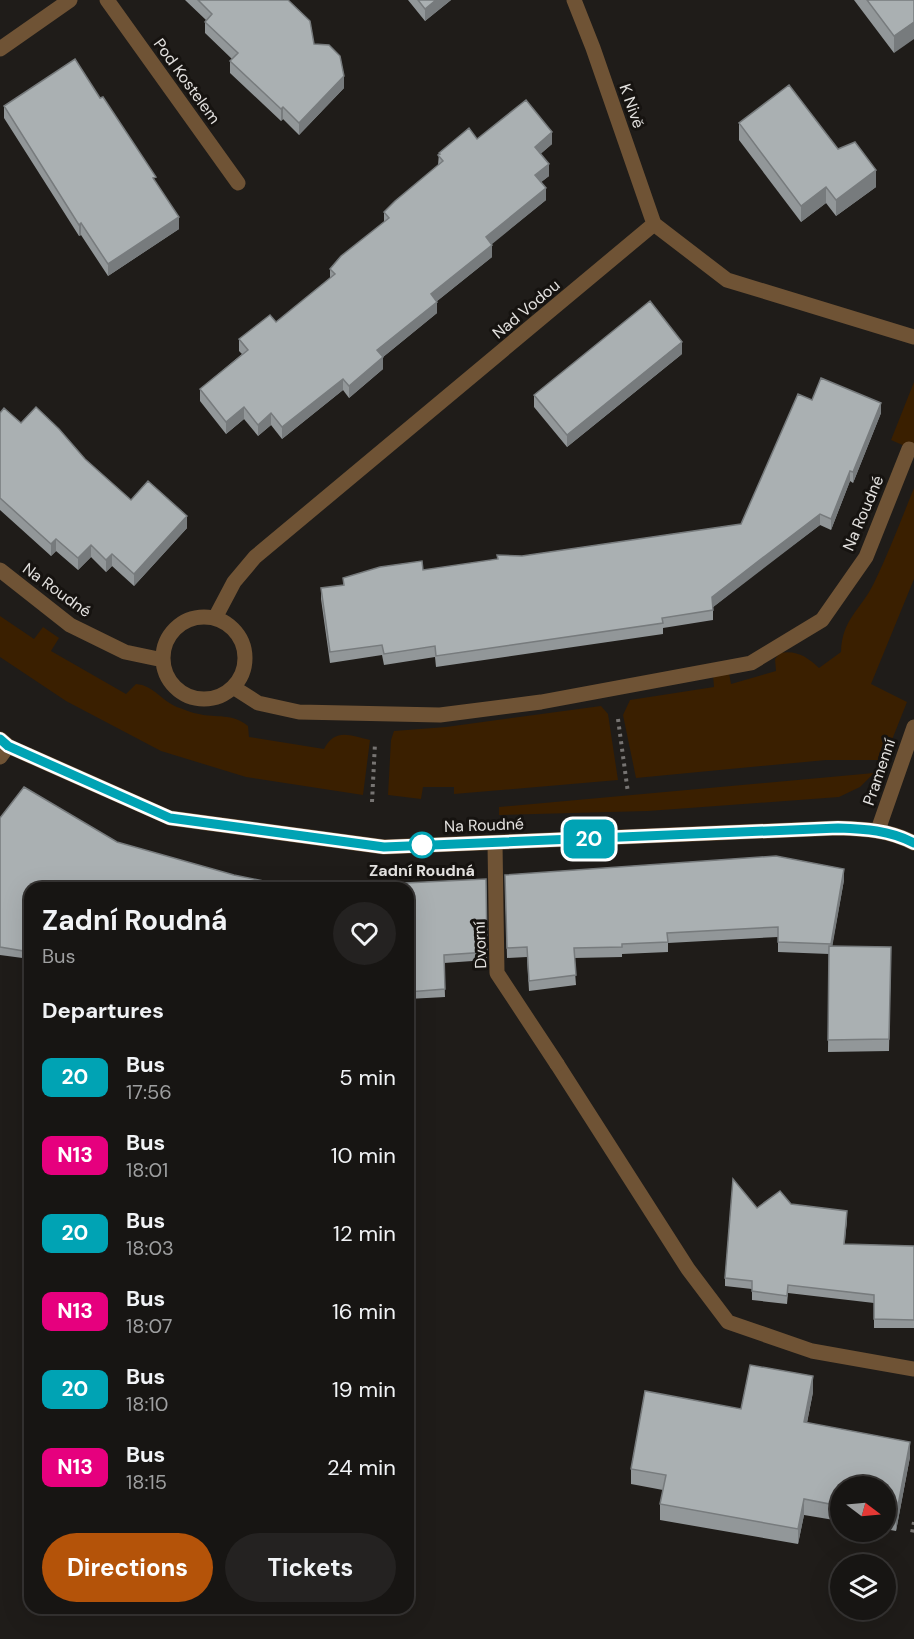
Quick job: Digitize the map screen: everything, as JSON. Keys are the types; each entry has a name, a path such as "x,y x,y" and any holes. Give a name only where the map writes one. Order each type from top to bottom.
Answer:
{"street":[{"path":"0,49 70,0"},
{"name":"Pod Kostelem","path":"107,0 238,183"},
{"name":"K Nivě","path":"574,0 654,224"},
{"path":"654,224 727,280 914,337"},
{"name":"Nad Vodou","path":"215,618 234,582 255,557 654,224"},
{"name":"Na Roudné","path":"233,687 258,703 299,712 440,715 541,702 751,663 822,620 866,557 909,449"},
{"name":"Na Roudné","path":"0,570 70,625 125,652 163,660"},
{"path":"202,616 215,618 227,622 243,641 246,653 245,666 241,677 222,695 210,699 196,698 183,693 173,685 166,674 163,660 164,647 178,626 189,619 202,616"},
{"name":"Pramenní","path":"878,830 914,727"},
{"name":"Na Roudné","path":"3,747 170,818 384,847 838,828 878,830 900,836 914,843"},
{"name":"Dvorní","path":"495,843 497,974 688,1269 728,1322 812,1351 914,1369"}],"path":[{"path":"614,688 628,793"},
{"path":"372,802 377,713"},
{"path":"914,1522 912,1533 914,1534"}],"shaded area":[{"path":"914,382 914,450 891,440"},
{"path":"914,488 914,579 871,684 907,702 884,760 826,760 636,778 623,715 630,700 714,687 713,675 729,673 731,684 776,671 775,659 780,653 801,655 819,668 841,652 848,623 874,583"},
{"path":"0,616 34,639 43,627 59,638 51,651 126,694 136,684 148,687 174,706 196,714 236,719 248,726 249,737 324,749 333,738 343,735 370,740 363,795 246,777 161,751 66,701 0,657"},
{"path":"601,706 608,714 618,780 454,794 454,787 423,787 421,799 388,795 391,740 394,731 446,727"},
{"path":"874,773 860,787 839,797 648,811 499,815 499,807"}],"building":[{"path":"198,0 288,0 310,21 314,44 329,45 340,56 344,76 299,123 230,61 238,53 205,22 212,14"},
{"path":"418,0 436,0 425,9"},
{"path":"867,0 914,0 914,22 894,36"},
{"path":"75,59 156,177 153,178 179,217 108,264 81,223 79,225 4,106"},
{"path":"789,85 838,149 855,142 876,170 836,200 826,187 801,206 739,123"},
{"path":"526,100 552,132 535,147 549,164 535,175 546,188 486,237 492,245 431,294 437,302 377,350 383,357 349,386 343,379 282,427 271,413 258,425 244,407 226,422 200,389 248,350 239,339 270,315 276,322 335,274 330,269 341,256 389,218 384,212 443,161 439,153 469,128 477,139"},
{"path":"650,301 682,342 567,435 534,395"},
{"path":"821,378 881,403 853,472 850,471 831,519 820,514 765,556 712,597 713,610 662,618 663,623 436,656 435,646 384,654 382,645 330,652 321,588 344,585 343,578 380,567 422,561 423,570 498,559 497,555 522,556 741,524 798,394 812,400"},
{"path":"36,407 85,459 131,500 148,481 187,516 134,574 112,554 106,560 91,545 78,558 56,539 51,544 0,498 0,413 4,408 21,423"},
{"path":"24,787 117,842 234,875 268,882 24,882 24,951 0,947 0,818"},
{"path":"776,856 844,869 831,944 778,942 778,927 667,933 668,942 622,944 622,947 574,948 576,975 529,981 527,947 507,948 505,875"},
{"path":"486,879 487,952 444,955 445,989 414,992 414,883"},
{"path":"829,946 891,947 889,1039 828,1040"},
{"path":"733,1179 757,1208 780,1191 791,1204 847,1211 844,1244 914,1246 914,1320 874,1319 874,1295 788,1285 787,1296 752,1291 752,1281 725,1278"},
{"path":"750,1365 813,1376 804,1422 910,1442 896,1516 896,1476 830,1476 830,1504 804,1499 798,1529 660,1504 666,1475 631,1469 645,1391 741,1409"}],"bus line":[{"name":"20","path":"0,739 8,746 170,818 384,847 838,828 878,830 900,836 914,843"}],"place":[{"name":"Zadní Roudná","path":"422,845"}]}
